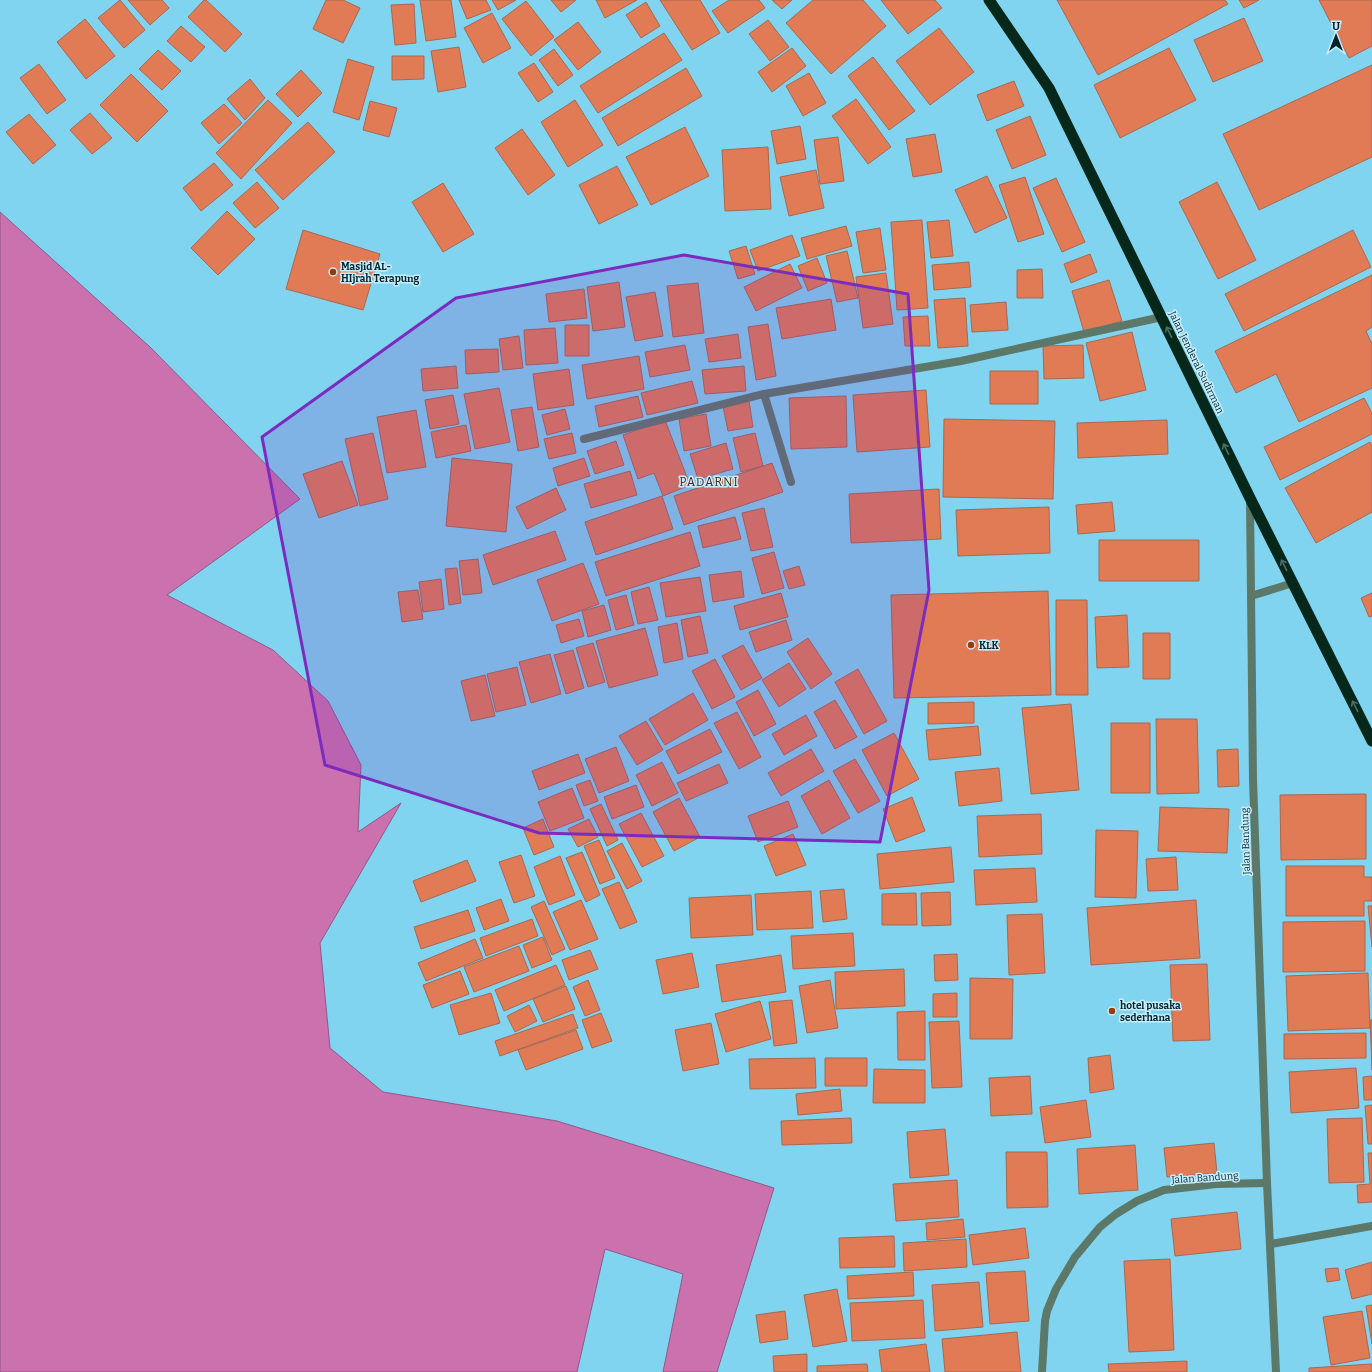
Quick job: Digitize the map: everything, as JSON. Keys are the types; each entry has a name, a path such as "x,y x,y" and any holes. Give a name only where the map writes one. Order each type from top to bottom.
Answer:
{"highway":[{"name":"Jalan Jenderal Sudirman","path":"989,0 1048,88 1250,498 1372,741"}],"street":[{"path":"584,439 764,394 961,362 1162,317"},
{"path":"764,394 790,482"},
{"name":"Jalan Bandung","path":"1250,498 1253,778 1267,1183 1276,1372"},
{"path":"1251,596 1293,583"},
{"name":"Jalan Bandung","path":"1042,1372 1047,1311 1056,1289 1075,1257 1100,1227 1116,1214 1137,1201 1164,1190 1216,1184 1267,1183"},
{"path":"1271,1244 1372,1226"}],"highlighted area":[{"path":"684,255 908,294 929,590 880,842 539,833 325,765 262,437 456,298"}],"shaded area":[{"path":"0,212 150,347 300,499 167,595 273,650 328,701 361,765 358,832 401,803 320,943 330,1048 383,1092 557,1121 774,1188 717,1372 663,1372 683,1274 605,1249 577,1372 0,1372"}],"building":[{"path":"120,0 145,30 124,48 98,18"},
{"path":"128,0 162,0 169,8 150,25"},
{"path":"204,0 206,0 242,34 225,52 188,17"},
{"path":"326,0 343,0 360,8 343,43 313,29"},
{"path":"420,0 451,0 456,37 426,41"},
{"path":"459,0 486,0 491,10 467,19"},
{"path":"492,0 516,0 498,10"},
{"path":"551,0 576,0 561,12"},
{"path":"596,0 637,0 605,18"},
{"path":"660,0 700,0 720,33 692,50"},
{"path":"729,0 759,0 765,8 728,33 712,11"},
{"path":"772,0 792,0 782,9"},
{"path":"813,0 863,0 886,26 831,74 786,23"},
{"path":"881,0 935,0 942,8 908,34"},
{"path":"1057,0 1225,0 1228,4 1098,75"},
{"path":"1239,0 1259,0 1244,8"},
{"path":"1319,0 1372,0 1372,46 1349,58"},
{"path":"526,1 554,37 531,56 502,19"},
{"path":"646,2 660,26 641,38 626,15"},
{"path":"414,4 416,43 395,45 391,5"},
{"path":"492,13 511,48 483,63 464,28"},
{"path":"1244,18 1263,61 1213,82 1194,40"},
{"path":"85,19 115,56 86,79 57,42"},
{"path":"768,20 789,47 770,61 749,34"},
{"path":"578,22 601,52 578,70 554,40"},
{"path":"181,26 205,47 191,62 167,41"},
{"path":"939,28 974,72 930,105 896,61"},
{"path":"664,33 682,60 598,113 580,86"},
{"path":"459,47 466,87 438,92 431,51"},
{"path":"792,48 806,66 772,92 758,72"},
{"path":"1169,48 1196,100 1120,138 1094,85"},
{"path":"554,49 573,75 558,86 539,60"},
{"path":"158,50 181,71 162,90 139,69"},
{"path":"392,56 424,56 424,79 392,80"},
{"path":"873,57 915,111 889,130 848,76"},
{"path":"348,59 374,67 359,120 333,112"},
{"path":"534,63 553,92 538,102 518,73"},
{"path":"39,64 66,100 47,114 20,78"},
{"path":"1372,65 1372,157 1259,210 1223,134"},
{"path":"686,68 702,96 618,146 602,118"},
{"path":"301,70 322,93 298,117 276,94"},
{"path":"809,73 826,103 803,116 786,86"},
{"path":"131,74 168,111 137,142 100,105"},
{"path":"250,79 265,98 245,120 227,99"},
{"path":"1014,81 1024,106 987,121 977,95"},
{"path":"856,99 891,147 868,164 832,116"},
{"path":"268,100 292,123 241,179 216,153"},
{"path":"575,100 603,145 568,167 541,122"},
{"path":"370,101 397,108 389,137 363,130"},
{"path":"224,104 242,123 219,144 201,123"},
{"path":"90,113 112,138 92,154 70,130"},
{"path":"29,114 56,145 33,164 6,132"},
{"path":"1030,116 1046,155 1012,169 996,130"},
{"path":"308,122 335,152 283,200 255,170"},
{"path":"800,126 806,159 777,164 771,131"},
{"path":"685,127 709,176 651,205 626,157"},
{"path":"522,129 555,175 528,195 495,148"},
{"path":"935,134 942,172 913,177 906,139"},
{"path":"838,137 844,181 820,184 814,140"},
{"path":"768,147 771,209 725,211 722,150"},
{"path":"214,163 233,185 201,211 183,188"},
{"path":"617,166 638,205 599,224 579,185"},
{"path":"816,170 824,208 789,216 780,177"},
{"path":"987,176 1007,218 975,233 955,190"},
{"path":"1025,177 1044,234 1018,242 999,185"},
{"path":"1056,178 1085,242 1062,252 1033,188"},
{"path":"257,182 279,208 255,228 233,203"},
{"path":"1217,182 1256,260 1218,279 1179,202"},
{"path":"443,183 474,234 443,252 412,202"},
{"path":"227,211 255,239 218,275 191,248"},
{"path":"922,220 928,308 897,310 891,222"},
{"path":"949,220 953,256 931,258 927,222"},
{"path":"846,226 852,246 807,259 801,238"},
{"path":"880,228 886,270 863,273 856,232"},
{"name":"Masjid AL- HIjrah Terapung","path":"303,230 380,254 363,310 286,289"},
{"path":"1353,230 1371,267 1244,331 1225,294"},
{"path":"792,235 800,256 758,271 750,250"},
{"path":"746,246 755,274 738,279 729,251"},
{"path":"847,251 858,298 837,302 826,256"},
{"path":"1090,254 1097,272 1071,283 1064,264"},
{"path":"817,258 827,283 808,291 798,266"},
{"path":"969,262 971,287 934,290 932,265"},
{"path":"790,264 802,288 756,311 744,287"},
{"path":"1042,269 1043,298 1017,298 1017,270"},
{"path":"886,273 893,324 863,328 856,277"},
{"path":"1372,275 1372,327 1366,331 1372,344 1372,388 1299,422 1276,374 1236,393 1215,351"},
{"path":"1109,280 1122,321 1084,332 1072,291"},
{"path":"619,282 625,327 593,331 587,287"},
{"path":"698,283 704,333 673,337 667,286"},
{"path":"584,289 587,318 549,322 546,294"},
{"path":"655,292 663,336 635,341 626,297"},
{"path":"965,298 968,346 938,348 934,300"},
{"path":"831,299 836,330 782,339 776,308"},
{"path":"1006,302 1008,330 972,332 970,305"},
{"path":"928,316 930,346 905,346 903,317"},
{"path":"768,324 776,376 756,380 748,327"},
{"path":"565,325 589,325 589,356 565,356"},
{"path":"555,328 558,363 526,365 524,330"},
{"path":"1132,332 1146,390 1100,401 1086,343"},
{"path":"738,334 741,358 709,362 705,339"},
{"path":"519,336 523,368 503,370 499,339"},
{"path":"685,345 690,370 650,377 645,352"},
{"path":"1083,345 1084,378 1044,379 1043,346"},
{"path":"498,349 499,372 466,374 465,350"},
{"path":"639,356 644,389 587,399 582,365"},
{"path":"456,366 458,388 423,391 421,369"},
{"path":"744,366 746,391 705,394 702,370"},
{"path":"569,369 574,405 538,410 533,374"},
{"path":"990,371 1038,371 1038,404 990,404"},
{"path":"692,381 698,403 647,415 641,393"},
{"path":"499,388 510,442 475,449 464,394"},
{"path":"926,390 930,447 857,452 853,395"},
{"path":"453,395 459,424 430,429 425,400"},
{"path":"638,396 643,417 599,427 595,406"},
{"path":"846,396 847,447 791,449 789,398"},
{"path":"1364,398 1372,413 1372,434 1280,480 1264,447"},
{"path":"749,401 753,427 728,431 723,406"},
{"path":"532,407 539,447 518,451 511,410"},
{"path":"565,409 570,429 547,435 542,415"},
{"path":"416,410 426,467 387,473 377,417"},
{"path":"706,414 711,446 684,451 679,419"},
{"path":"944,419 1055,421 1053,499 943,497"},
{"path":"665,420 690,485 663,496 654,473 638,479 623,435"},
{"path":"1167,420 1168,454 1078,458 1077,423"},
{"path":"466,425 471,451 436,458 431,432"},
{"path":"373,433 388,499 360,506 345,439"},
{"path":"572,433 576,453 549,459 544,439"},
{"path":"755,433 763,466 741,472 733,438"},
{"path":"616,441 624,465 595,474 587,451"},
{"path":"1370,442 1372,446 1372,512 1316,543 1285,488"},
{"path":"726,443 733,469 698,479 690,454"},
{"path":"452,458 512,464 506,532 446,526"},
{"path":"584,458 590,476 558,486 553,468"},
{"path":"342,461 358,505 319,518 303,474"},
{"path":"772,463 783,492 684,525 674,496"},
{"path":"630,471 637,495 591,508 584,484"},
{"path":"556,488 566,510 527,529 516,507"},
{"path":"939,489 941,539 851,543 849,494"},
{"path":"662,496 673,529 596,555 585,522"},
{"path":"1112,502 1115,531 1078,534 1076,505"},
{"path":"1049,507 1050,553 958,556 956,510"},
{"path":"764,508 773,547 751,551 742,513"},
{"path":"735,517 741,539 703,548 698,526"},
{"path":"555,531 566,560 493,585 483,555"},
{"path":"690,532 700,566 606,596 595,562"},
{"path":"1099,540 1199,540 1199,581 1099,581"},
{"path":"774,552 784,588 762,594 752,558"},
{"path":"478,559 482,593 463,595 459,561"},
{"path":"583,563 599,604 552,621 537,580"},
{"path":"799,566 805,585 789,589 783,571"},
{"path":"457,568 461,603 449,605 445,569"},
{"path":"741,571 744,597 713,602 709,575"},
{"path":"700,577 706,611 666,617 660,583"},
{"path":"441,579 444,609 423,612 419,582"},
{"path":"649,587 658,620 638,624 631,592"},
{"path":"418,590 423,619 402,622 398,592"},
{"name":"KLK","path":"1048,591 1051,695 894,698 891,595"},
{"path":"781,593 788,617 740,630 734,606"},
{"path":"1372,593 1372,616 1369,617 1361,598"},
{"path":"626,595 634,625 616,630 608,600"},
{"path":"1056,600 1087,600 1088,695 1056,695"},
{"path":"604,605 611,630 588,637 582,611"},
{"path":"1127,615 1129,667 1097,668 1095,617"},
{"path":"700,616 708,653 688,657 681,620"},
{"path":"579,619 584,636 561,643 556,625"},
{"path":"786,620 792,640 756,652 749,632"},
{"path":"677,623 683,659 664,663 658,627"},
{"path":"645,628 658,675 609,688 596,641"},
{"path":"1143,633 1170,633 1170,679 1143,679"},
{"path":"808,638 832,674 811,689 787,652"},
{"path":"593,643 605,682 588,687 576,648"},
{"path":"743,645 762,678 741,690 722,656"},
{"path":"573,650 584,688 566,694 554,655"},
{"path":"550,654 561,694 531,703 519,662"},
{"path":"715,659 735,697 712,709 692,671"},
{"path":"789,663 806,689 779,707 762,680"},
{"path":"517,667 526,705 496,712 487,674"},
{"path":"858,669 887,721 864,734 835,682"},
{"path":"485,675 495,716 471,721 461,681"},
{"path":"758,690 776,724 754,736 736,702"},
{"path":"693,693 708,720 665,745 649,719"},
{"path":"835,700 857,737 835,749 814,712"},
{"path":"974,702 974,723 928,724 928,703"},
{"path":"1071,704 1079,790 1031,794 1022,708"},
{"path":"737,712 761,757 739,769 714,723"},
{"path":"806,715 817,736 784,755 772,734"},
{"path":"1156,719 1197,719 1199,793 1157,794"},
{"path":"646,721 663,750 637,765 619,736"},
{"path":"1111,723 1150,723 1150,793 1111,793"},
{"path":"978,726 981,755 929,760 926,730"},
{"path":"710,729 722,752 678,774 666,751"},
{"path":"894,733 919,779 887,796 862,750"},
{"path":"616,747 629,781 599,793 585,759"},
{"path":"811,749 824,771 781,796 768,773"},
{"path":"1238,749 1239,786 1218,787 1217,750"},
{"path":"578,754 585,773 539,790 532,771"},
{"path":"855,759 880,801 858,813 833,771"},
{"path":"662,762 678,793 652,806 636,775"},
{"path":"719,764 728,783 686,801 677,783"},
{"path":"999,768 1002,801 959,806 955,772"},
{"path":"590,780 598,801 584,806 576,785"},
{"path":"829,780 850,818 822,834 801,796"},
{"path":"636,785 644,807 612,819 604,797"},
{"path":"572,788 584,818 550,831 538,802"},
{"path":"1366,794 1366,859 1281,860 1280,795"},
{"path":"912,797 925,831 896,842 883,809"},
{"path":"679,798 700,837 674,851 653,812"},
{"path":"788,801 798,827 758,842 748,816"},
{"path":"601,804 618,840 607,846 590,809"},
{"path":"1160,807 1229,809 1227,853 1158,851"},
{"path":"641,813 664,856 642,867 619,824"},
{"path":"1041,814 1042,854 979,857 977,816"},
{"path":"543,819 554,847 534,855 523,828"},
{"path":"589,819 598,837 578,847 568,829"},
{"path":"1096,830 1138,831 1136,898 1095,897"},
{"path":"793,834 806,865 776,876 764,846"},
{"path":"599,840 615,878 600,884 584,846"},
{"path":"622,843 642,881 627,889 607,851"},
{"path":"951,847 954,882 880,889 877,854"},
{"path":"582,852 600,895 586,902 566,858"},
{"path":"521,855 535,896 514,903 499,862"},
{"path":"560,856 575,895 549,905 534,867"},
{"path":"1176,857 1178,890 1148,891 1146,859"},
{"path":"467,860 476,881 421,902 413,881"},
{"path":"1286,866 1364,866 1364,877 1372,877 1372,901 1364,901 1364,916 1286,916"},
{"path":"1035,868 1037,902 976,905 974,870"},
{"path":"619,882 637,922 620,929 602,889"},
{"path":"844,889 847,919 823,922 820,891"},
{"path":"811,891 813,928 757,930 755,894"},
{"path":"950,892 951,925 922,926 921,893"},
{"path":"916,893 917,925 882,925 882,894"},
{"path":"751,895 753,935 691,938 689,898"},
{"path":"501,899 509,921 484,930 476,908"},
{"path":"581,900 598,939 570,950 553,912"},
{"path":"1196,900 1200,958 1091,965 1087,908"},
{"path":"544,901 565,949 552,955 531,907"},
{"path":"1368,906 1372,906 1372,947"},
{"path":"468,910 475,931 421,949 414,927"},
{"path":"1042,914 1045,973 1009,975 1007,915"},
{"path":"532,919 538,936 486,956 480,938"},
{"path":"1365,921 1365,971 1283,972 1283,922"},
{"path":"853,933 855,966 793,969 791,936"},
{"path":"543,937 552,960 532,968 523,945"},
{"path":"475,939 483,958 426,981 418,963"},
{"path":"519,946 529,971 474,992 464,967"},
{"path":"590,950 598,969 569,980 562,960"},
{"path":"692,953 699,987 663,994 656,960"},
{"path":"957,954 958,980 935,981 934,955"},
{"path":"781,955 786,992 722,1002 716,965"},
{"path":"1207,964 1210,1040 1173,1041 1170,965"},
{"path":"556,965 565,985 504,1011 495,990"},
{"path":"904,969 905,1006 836,1009 835,972"},
{"path":"460,971 469,994 432,1008 423,985"},
{"path":"1368,973 1370,1028 1288,1031 1286,976"},
{"path":"970,978 1013,979 1012,1039 970,1039"},
{"path":"588,980 600,1010 585,1016 573,987"},
{"path":"830,980 838,1028 807,1033 799,986"},
{"path":"566,986 575,1009 543,1022 533,999"},
{"path":"491,993 500,1023 459,1035 450,1005"},
{"path":"957,993 957,1017 933,1017 933,994"},
{"path":"792,1000 797,1043 774,1046 769,1002"},
{"path":"760,1001 771,1039 726,1052 715,1014"},
{"path":"529,1005 537,1021 515,1032 507,1016"},
{"path":"925,1011 925,1060 898,1060 897,1012"},
{"path":"601,1013 612,1041 592,1048 582,1020"},
{"path":"573,1014 578,1028 500,1056 495,1041"},
{"path":"1370,1020 1372,1020 1372,1070"},
{"path":"959,1021 962,1087 932,1088 929,1022"},
{"path":"711,1023 719,1064 683,1071 675,1030"},
{"path":"576,1030 583,1049 526,1070 518,1050"},
{"path":"1366,1033 1366,1058 1284,1059 1284,1034"},
{"path":"1110,1055 1114,1089 1090,1093 1088,1058"},
{"path":"815,1058 816,1088 750,1089 749,1059"},
{"path":"825,1058 867,1058 867,1086 825,1086"},
{"path":"1356,1068 1359,1108 1291,1113 1289,1072"},
{"path":"874,1069 925,1070 925,1103 873,1103"},
{"path":"1030,1076 1032,1114 991,1116 989,1078"},
{"path":"1372,1076 1372,1100 1364,1100 1363,1077"},
{"path":"840,1089 842,1111 798,1115 796,1094"},
{"path":"1086,1100 1091,1137 1045,1143 1040,1107"},
{"path":"1372,1105 1372,1144 1368,1144 1365,1106"},
{"path":"851,1118 852,1143 782,1145 781,1121"},
{"path":"1362,1118 1364,1182 1329,1183 1327,1119"},
{"path":"945,1129 949,1175 910,1178 907,1132"},
{"path":"1214,1143 1217,1173 1167,1177 1164,1148"},
{"path":"1135,1145 1138,1190 1079,1194 1077,1149"},
{"path":"1006,1152 1047,1152 1048,1207 1007,1208"},
{"path":"1368,1153 1372,1153 1372,1202 1358,1203 1357,1185 1370,1184"},
{"path":"957,1180 959,1217 896,1221 893,1184"},
{"path":"1237,1212 1241,1249 1175,1256 1171,1219"},
{"path":"963,1219 965,1237 927,1240 926,1223"},
{"path":"1025,1228 1029,1258 973,1265 969,1235"},
{"path":"894,1236 895,1267 840,1268 839,1238"},
{"path":"966,1239 967,1267 904,1271 903,1243"},
{"path":"1170,1259 1174,1350 1129,1352 1124,1261"},
{"path":"1372,1262 1372,1294 1352,1299 1345,1270"},
{"path":"1338,1268 1340,1280 1327,1282 1325,1269"},
{"path":"1025,1271 1029,1321 990,1324 986,1273"},
{"path":"913,1272 914,1296 848,1299 847,1276"},
{"path":"979,1282 983,1327 935,1331 932,1285"},
{"path":"837,1289 847,1341 813,1347 804,1295"},
{"path":"923,1300 925,1338 852,1341 850,1303"},
{"path":"1372,1305 1372,1344 1366,1306"},
{"path":"785,1311 788,1339 760,1343 756,1315"},
{"path":"1362,1311 1370,1358 1331,1365 1323,1317"},
{"path":"1017,1332 1021,1372 945,1372 942,1339"},
{"path":"926,1344 930,1372 882,1372 879,1350"},
{"path":"807,1354 807,1372 774,1372 773,1356"},
{"path":"1187,1361 1187,1372 1109,1372 1108,1364"},
{"path":"867,1364 868,1372 817,1372 817,1366"},
{"path":"1372,1364 1372,1372 1309,1372 1309,1368"}],"place":[{"name":"Masjid AL- HIjrah Terapung","path":"333,272"},
{"name":"KLK","path":"971,645"},
{"name":"hotel pusaka sederhana","path":"1112,1011"}],"district":[{"name":"PADARNI","path":"709,482"}]}
